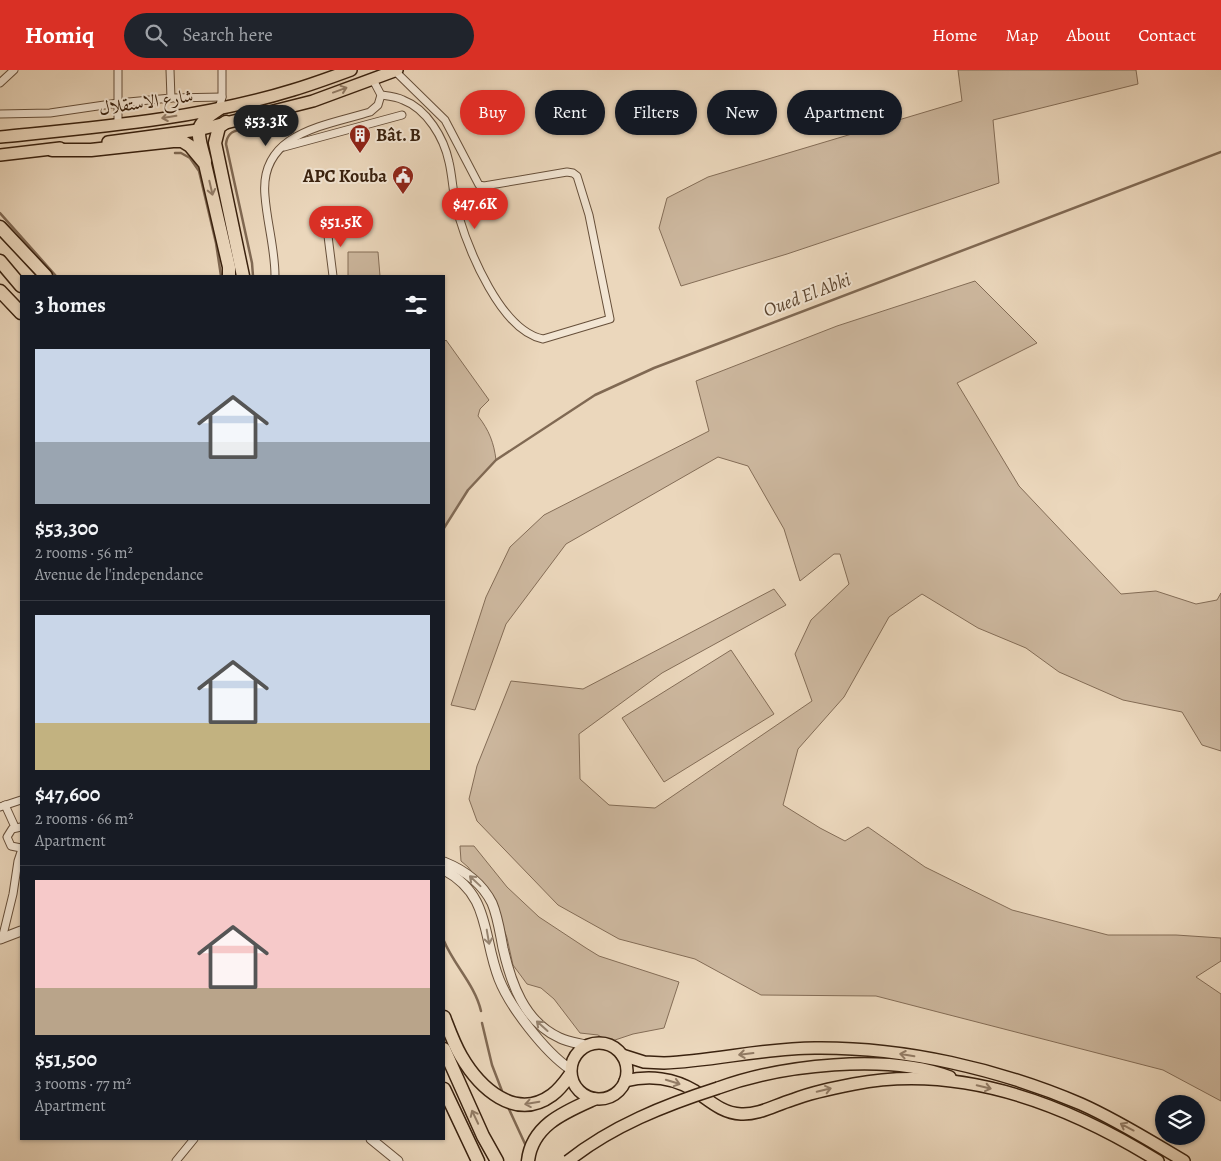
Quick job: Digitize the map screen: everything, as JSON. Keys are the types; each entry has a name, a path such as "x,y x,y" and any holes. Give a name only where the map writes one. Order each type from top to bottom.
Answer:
{"highway":[{"path":"220,103 202,122 206,164 229,267 229,275"},
{"path":"202,122 215,142 243,275"},
{"path":"215,142 219,127 226,122"},
{"path":"52,150 91,150 182,141 190,146 206,164"},
{"path":"0,228 39,275"},
{"path":"0,228 45,275"},
{"path":"0,261 20,285"},
{"path":"0,290 20,312"},
{"path":"445,1019 467,1066 491,1092 505,1101 521,1104 538,1103 553,1095 570,1072"},
{"path":"445,1051 483,1136 497,1161"},
{"path":"445,1091 478,1161"},
{"path":"528,1161 534,1142 548,1123 566,1111 594,1099"}],"main road":[{"name":"شارع الاستقلال","path":"220,103 293,90 351,70"},
{"name":"شارع الاستقلال","path":"0,136 118,125 226,122 311,101 396,70"},
{"name":"شارع الاستقلال","path":"0,156 52,150 202,122"},
{"path":"591,1043 603,1043 614,1047 622,1055 627,1070 626,1081 621,1089 612,1096 594,1099 578,1091 572,1081 570,1072 573,1058 580,1049 591,1043"},
{"path":"622,1055 644,1062 664,1063 771,1051 831,1048 874,1050 924,1057 1023,1082 1053,1093 1106,1116 1184,1161"},
{"path":"568,1161 605,1136 642,1116 679,1100 760,1075 818,1066 869,1064 926,1069 964,1066"},
{"path":"926,1069 960,1081 1019,1094 1048,1105 1100,1128 1158,1161"},
{"path":"626,1081 650,1078 677,1082 722,1109 743,1114 758,1112 814,1093 861,1083 909,1078 960,1081"},
{"path":"1152,1142 1188,1161"}],"street":[{"path":"0,83 14,70"},
{"path":"118,70 118,125"},
{"path":"170,70 171,98"},
{"path":"0,114 50,113 118,103 171,98 220,103 222,70"},
{"path":"381,95 403,100 416,107 428,119 439,136 449,160 458,213 468,242 491,290 507,316 536,337 543,339 610,318 589,215 578,176 567,172 484,186 479,184 445,120 396,70"},
{"path":"275,275 265,195 266,170 279,148 293,138 306,131 370,112 378,106 381,95 372,78"},
{"path":"279,148 402,115"},
{"path":"326,220 333,275"},
{"path":"15,828 2,806 20,800"},
{"path":"15,828 0,838 15,848 20,848"},
{"path":"15,828 7,837 18,861"},
{"path":"1,939 13,894 20,855"},
{"path":"445,862 462,870 476,881 492,903 498,920 510,978 514,989 526,1008 541,1026 550,1033 559,1038 586,1046"},
{"path":"445,871 464,884 481,909 495,968 512,1004 570,1072"},
{"path":"1,939 20,931"},
{"path":"176,1161 193,1140"},
{"path":"372,1140 398,1161"}],"shaded area":[{"path":"958,70 1136,70 1138,84 993,120 999,183 787,254 681,286 659,228 667,198 708,177 848,135 902,135 902,119 962,101"},
{"path":"348,252 378,252 380,275 348,275"},
{"path":"975,281 1037,343 957,383 1019,486 1121,594 1156,591 1196,604 1217,600 1221,593 1221,751 1202,745 1182,712 1123,700 1059,672 1026,648 978,628 922,594 889,617 844,697 798,749 783,805 845,841 868,827 925,867 1012,910 1108,935 1176,935 1221,938 1221,961 1196,977 1221,994 1221,1101 1163,1070 876,996 761,995 695,959 619,939 558,905 477,821 469,799 477,766 511,681 583,689 774,589 786,605 662,673 579,734 580,779 609,805 655,808 812,701 795,654 811,620 849,584 840,554 834,554 800,581 784,529 748,466 718,457 566,544 506,624 475,710 451,705 486,597 510,547 544,515 709,431 696,381 837,326"},
{"path":"445,341 489,400 480,409 478,416 490,437 496,460 468,490 445,526"},
{"path":"731,650 774,714 664,782 622,718"},
{"path":"460,846 474,846 507,887 539,917 586,948 599,956 679,982 664,1028 633,1034 609,1042 598,1035 580,1033 554,999 541,988 527,984 513,965 507,938 497,909 485,889 461,861"}],"waterway":[{"path":"240,130 230,134 226,144 252,263 253,275"},
{"name":"Oued El Abki","path":"445,526 468,490 496,460 595,395 654,368 1221,152"},
{"path":"175,153 181,153 190,158 199,171 216,243 221,275"},
{"path":"0,213 55,275"},
{"path":"445,943 474,992 481,1011"},
{"path":"482,1023 492,1065 502,1091"},
{"path":"508,1107 526,1146"}],"place":[{"name":"Bât. B","path":"360,154"},
{"name":"APC Kouba","path":"403,195"}]}
